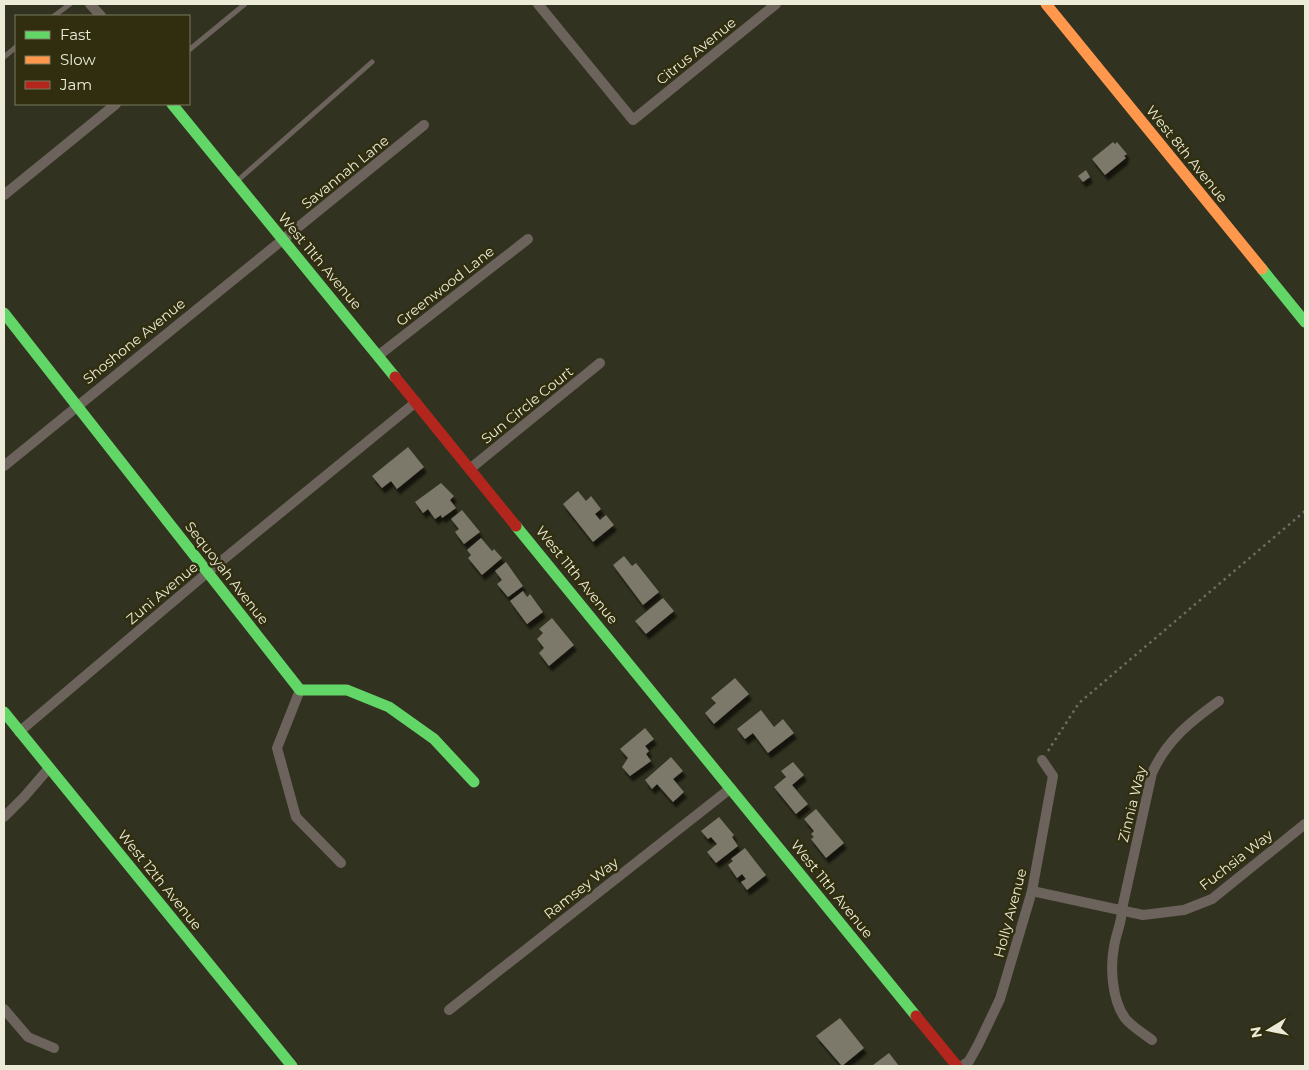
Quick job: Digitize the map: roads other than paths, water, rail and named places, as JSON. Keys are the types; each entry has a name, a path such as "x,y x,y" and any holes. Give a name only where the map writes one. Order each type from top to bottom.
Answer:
{"street":[{"path":"90,4 100,15"},
{"name":"Citrus Avenue","path":"538,4 633,120 776,4"},
{"name":"West 8th Avenue","path":"1046,4 1305,322"},
{"path":"4,195 115,105"},
{"name":"West 11th Avenue","path":"173,105 379,355 957,1066"},
{"name":"Savannah Lane","path":"283,240 424,125"},
{"name":"Greenwood Lane","path":"379,355 528,239"},
{"name":"Shoshone Avenue","path":"4,466 76,405 283,240"},
{"name":"Sequoyah Avenue","path":"4,312 300,690"},
{"name":"Sun Circle Court","path":"471,468 600,363"},
{"name":"Zuni Avenue","path":"19,732 208,572 416,402"},
{"path":"342,863 296,817 277,748 300,690 347,690 389,706 434,739 474,782"},
{"name":"Zinnia Way","path":"1152,1040 1125,1018 1117,1000 1112,964 1114,946 1122,922 1122,909 1147,789 1159,757 1180,730 1219,701"},
{"name":"West 12th Avenue","path":"4,712 292,1066"},
{"name":"Holly Avenue","path":"962,1066 969,1061 1000,999 1032,892 1053,776 1042,760"},
{"path":"4,817 49,768"},
{"name":"Ramsey Way","path":"449,1010 731,788"},
{"name":"Fuchsia Way","path":"1032,892 1156,915 1198,906 1212,898 1305,824"},
{"path":"4,1009 28,1037 54,1048"}],"lane":[{"path":"55,15 70,4"},
{"path":"190,49 245,4"},
{"path":"4,57 15,48"},
{"path":"236,182 372,62"}]}
